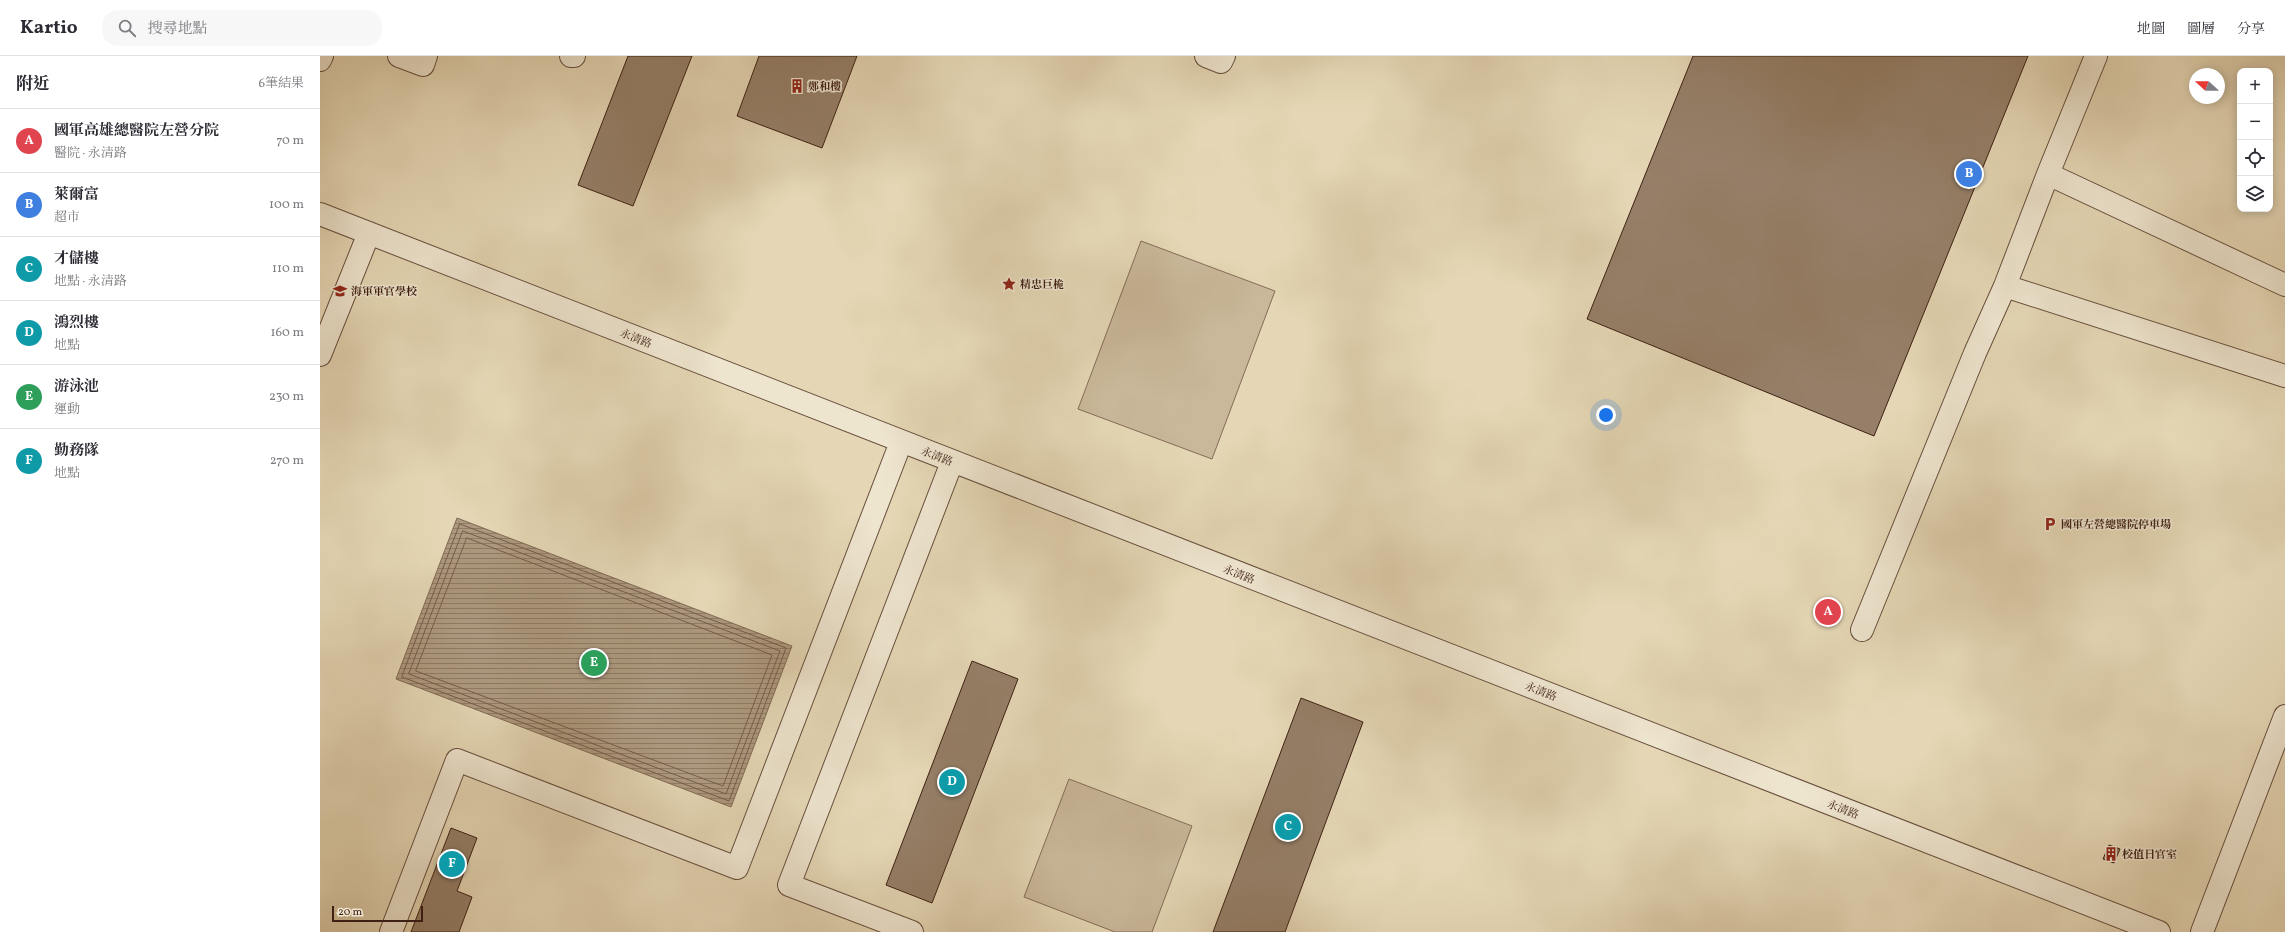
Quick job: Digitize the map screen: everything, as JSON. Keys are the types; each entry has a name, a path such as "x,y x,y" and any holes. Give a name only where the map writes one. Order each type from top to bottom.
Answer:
{"street":[{"path":"320,60 322,56"},
{"path":"399,56 423,65 426,56"},
{"path":"1206,56 1221,62 1224,56"},
{"path":"1862,630 1975,353 2005,286 2048,174 2096,56"},
{"path":"2048,174 2285,285"},
{"name":"永清路","path":"320,214 2159,932"},
{"path":"320,355 369,233"},
{"path":"2005,286 2285,376"},
{"path":"391,932 456,760 737,868 901,442"},
{"path":"912,932 789,885 952,462"},
{"path":"2202,932 2285,716"}],"shaded area":[{"path":"1141,241 1275,291 1212,459 1078,409"},
{"path":"1069,779 1192,826 1152,932 1115,932 1024,897"}],"water":[{"path":"457,518 792,646 731,807 396,679"}],"building":[{"path":"628,56 692,56 633,206 578,185"},
{"name":"鄭和樓","path":"759,56 857,56 822,148 737,116"},
{"path":"1693,56 2028,56 1874,436 1587,319"},
{"path":"972,661 1018,679 932,903 886,885"},
{"path":"1301,698 1363,722 1285,932 1213,932"},
{"path":"451,828 477,838 457,891 472,897 459,932 411,932"},
{"name":"校值日官室","path":"2109,845 2120,849 2114,863 2103,859"}],"place":[{"name":"鄭和樓","path":"797,86"},
{"name":"萊爾富","path":"1969,174"},
{"name":"精忠巨桅","path":"1009,284"},
{"name":"海軍軍官學校","path":"340,291"},
{"name":"國軍左營總醫院停車場","path":"2050,524"},
{"name":"國軍高雄總醫院左營分院","path":"1828,612"},
{"name":"游泳池","path":"594,663"},
{"name":"鴻烈樓","path":"952,782"},
{"name":"才儲樓","path":"1288,827"},
{"name":"校值日官室","path":"2111,854"},
{"name":"勤務隊","path":"452,864"}]}
